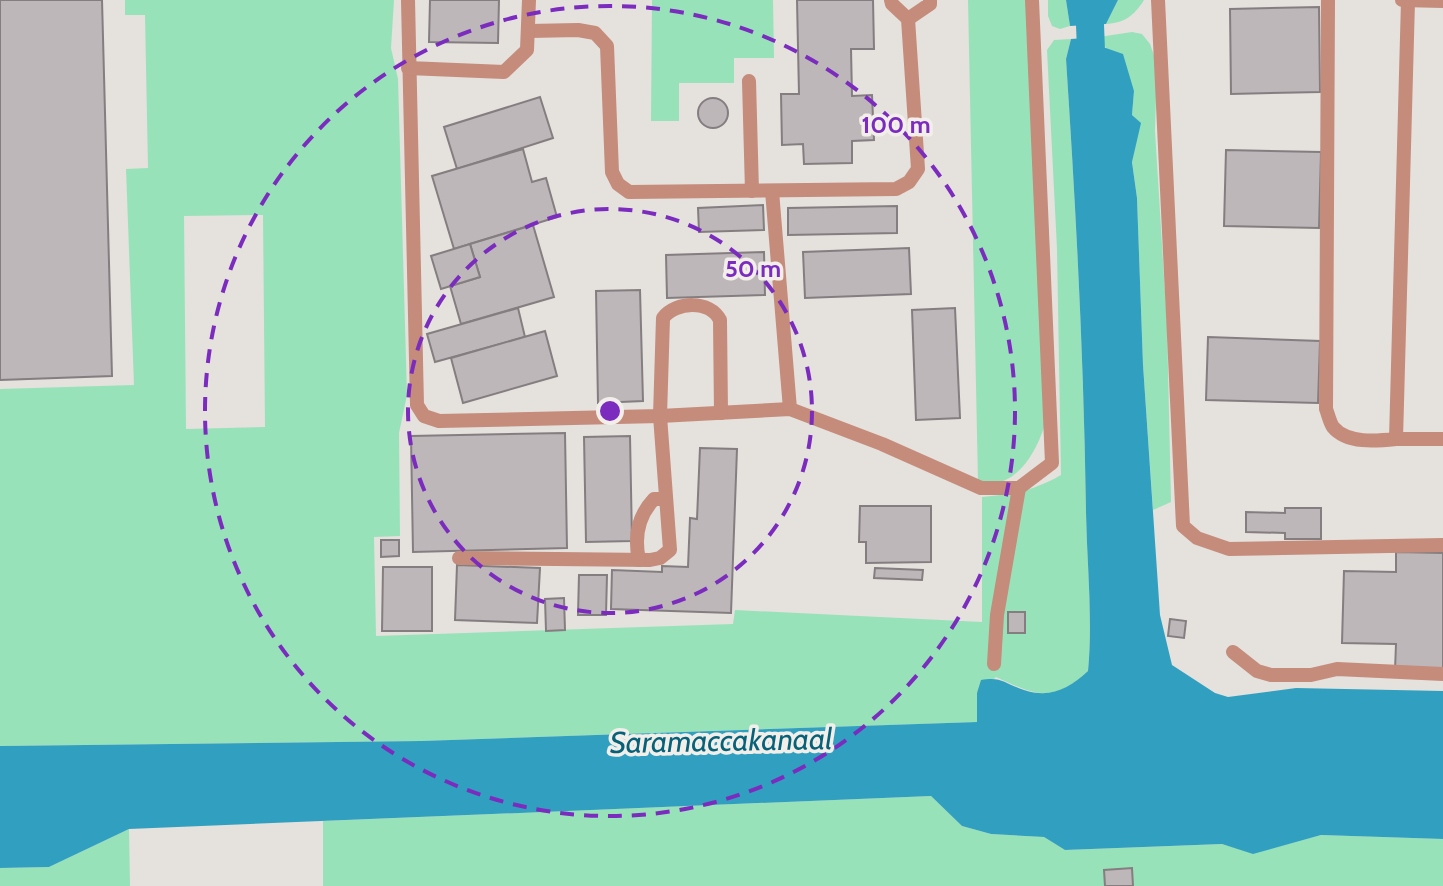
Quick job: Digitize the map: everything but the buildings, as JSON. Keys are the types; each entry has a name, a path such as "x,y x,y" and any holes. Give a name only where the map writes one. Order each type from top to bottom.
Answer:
{"lane":[{"path":"408,0 417,405 424,416 439,421 660,416 790,409 882,444 981,488 1019,488 1052,463 1032,0"},
{"path":"408,68 504,72 527,50 529,0"},
{"path":"529,31 578,30 595,33 607,46 612,172 618,184 629,192 896,189 909,182 918,169 908,19 891,0"},
{"path":"908,19 930,4 930,0"},
{"path":"1158,0 1183,526 1197,538 1229,549 1443,545"},
{"path":"1328,0 1326,409 1334,428 1350,438 1373,441 1443,439"},
{"path":"1396,439 1405,0 1443,1"},
{"path":"749,81 752,191"},
{"path":"772,191 790,409"},
{"path":"459,558 639,560 660,558 670,550 660,416 663,318 676,308 702,305 715,311 720,320 721,413"},
{"path":"994,664 997,615 1019,488"},
{"path":"639,560 637,532 645,509 654,499 666,499"},
{"path":"1233,652 1257,671 1271,675 1311,675 1337,669 1443,674"}],"green space":[{"path":"125,0 394,0 391,48 398,79 407,395 399,433 400,536 374,537 376,636 733,624 735,610 982,622 982,497 1023,491 1061,475 1057,249 1047,50 1054,40 1071,39 1066,59 1081,343 1090,612 1088,671 1065,688 1044,693 1023,689 996,677 977,693 978,722 421,741 0,746 0,389 134,385 126,169 148,168 145,15 125,15","holes":["263,215 265,427 186,429 184,216"]},
{"path":"652,0 773,0 774,58 734,58 734,83 679,83 679,121 651,121"},
{"path":"968,0 1029,0 1044,427 1035,449 1021,468 1002,481 991,483 978,482"},
{"path":"1048,0 1066,0 1070,26 1060,29 1052,26 1048,16"},
{"path":"1118,0 1144,0 1128,18 1106,24"},
{"path":"1132,32 1142,34 1150,44 1157,64 1155,131 1167,325 1171,502 1153,510 1143,365 1137,198 1132,161 1140,123 1132,115 1134,91 1099,37"},
{"path":"931,796 962,826 991,834 1044,837 1065,850 1222,844 1253,853 1321,835 1443,839 1443,886 323,886 323,821"},
{"path":"129,829 130,886 0,886 0,868 49,867"}],"water":[{"path":"1066,0 1118,0 1106,24 1070,26"},
{"name":"Saramaccakanaal","path":"1099,37 1103,47 1123,54 1134,91 1132,115 1141,123 1132,162 1137,198 1143,365 1160,615 1172,665 1215,693 1228,697 1296,688 1443,691 1443,839 1321,835 1253,854 1222,844 1065,850 1044,837 991,834 962,826 931,796 129,829 49,867 0,868 0,746 421,741 977,722 977,693 981,680 999,680 1024,690 1043,693 1067,687 1081,677 1088,671 1090,612 1079,286 1066,59 1071,39"}],"waterway":[{"path":"1089,0 1092,75"}]}
